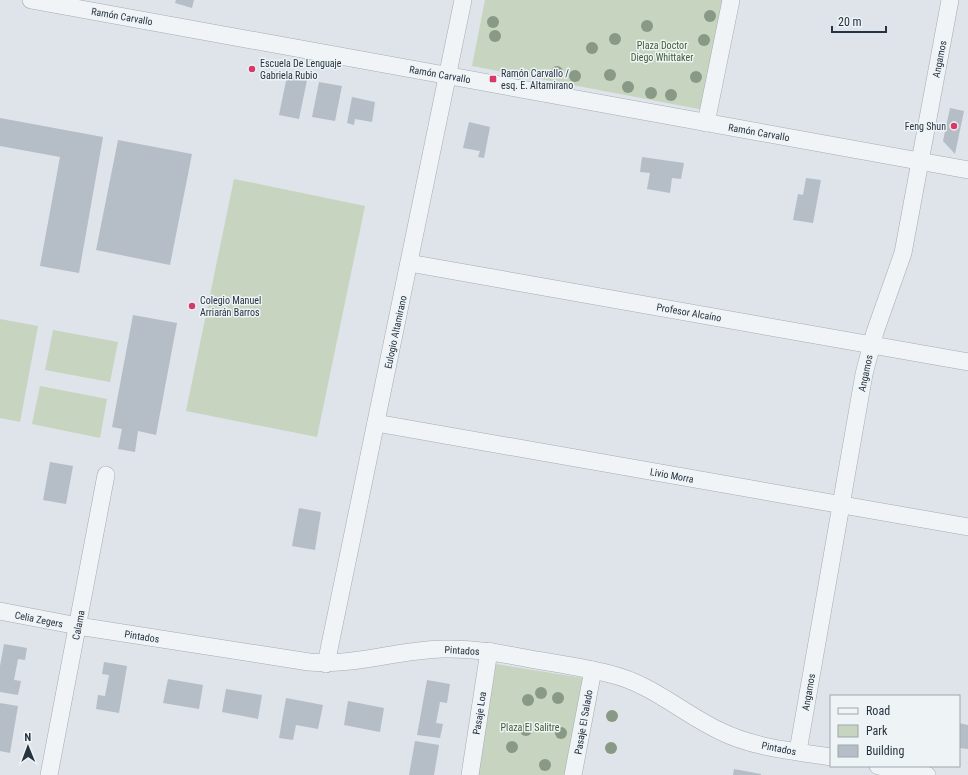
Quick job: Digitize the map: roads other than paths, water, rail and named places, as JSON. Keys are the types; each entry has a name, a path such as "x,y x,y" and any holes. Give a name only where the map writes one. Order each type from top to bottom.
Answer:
{"street":[{"name":"Ramón Carvallo","path":"35,0 968,170"},
{"name":"Eulogio Altamirano","path":"326,664 463,0"},
{"path":"706,123 731,0"},
{"name":"Angamos","path":"798,751 840,505 871,344 903,253 950,0"},
{"name":"Profesor Alcaíno","path":"409,263 968,362"},
{"name":"Livio Morra","path":"376,423 968,528"},
{"name":"Calama","path":"49,775 106,474"},
{"name":"Celia Zegers","path":"0,612 78,626"},
{"name":"Pintados","path":"78,626 326,664 366,660 422,650 443,649 488,651 613,674 649,688 707,724 732,737 763,745 830,757"},
{"name":"Pasaje Loa","path":"470,775 488,651"},
{"name":"Pasaje El Salado","path":"573,775 593,670"},
{"path":"883,767 927,775"}],"place":[{"name":"Escuela De Lenguaje Gabriela Rubio","path":"252,69"},
{"name":"Ramón Carvallo / esq. E. Altamirano","path":"493,79"},
{"name":"Feng Shun","path":"954,126"},
{"name":"Colegio Manuel Arriarán Barros","path":"192,306"}],"park label":[{"name":"Plaza Doctor Diego Whittaker","path":"662,50"},
{"name":"Plaza El Salitre","path":"530,727"}]}
